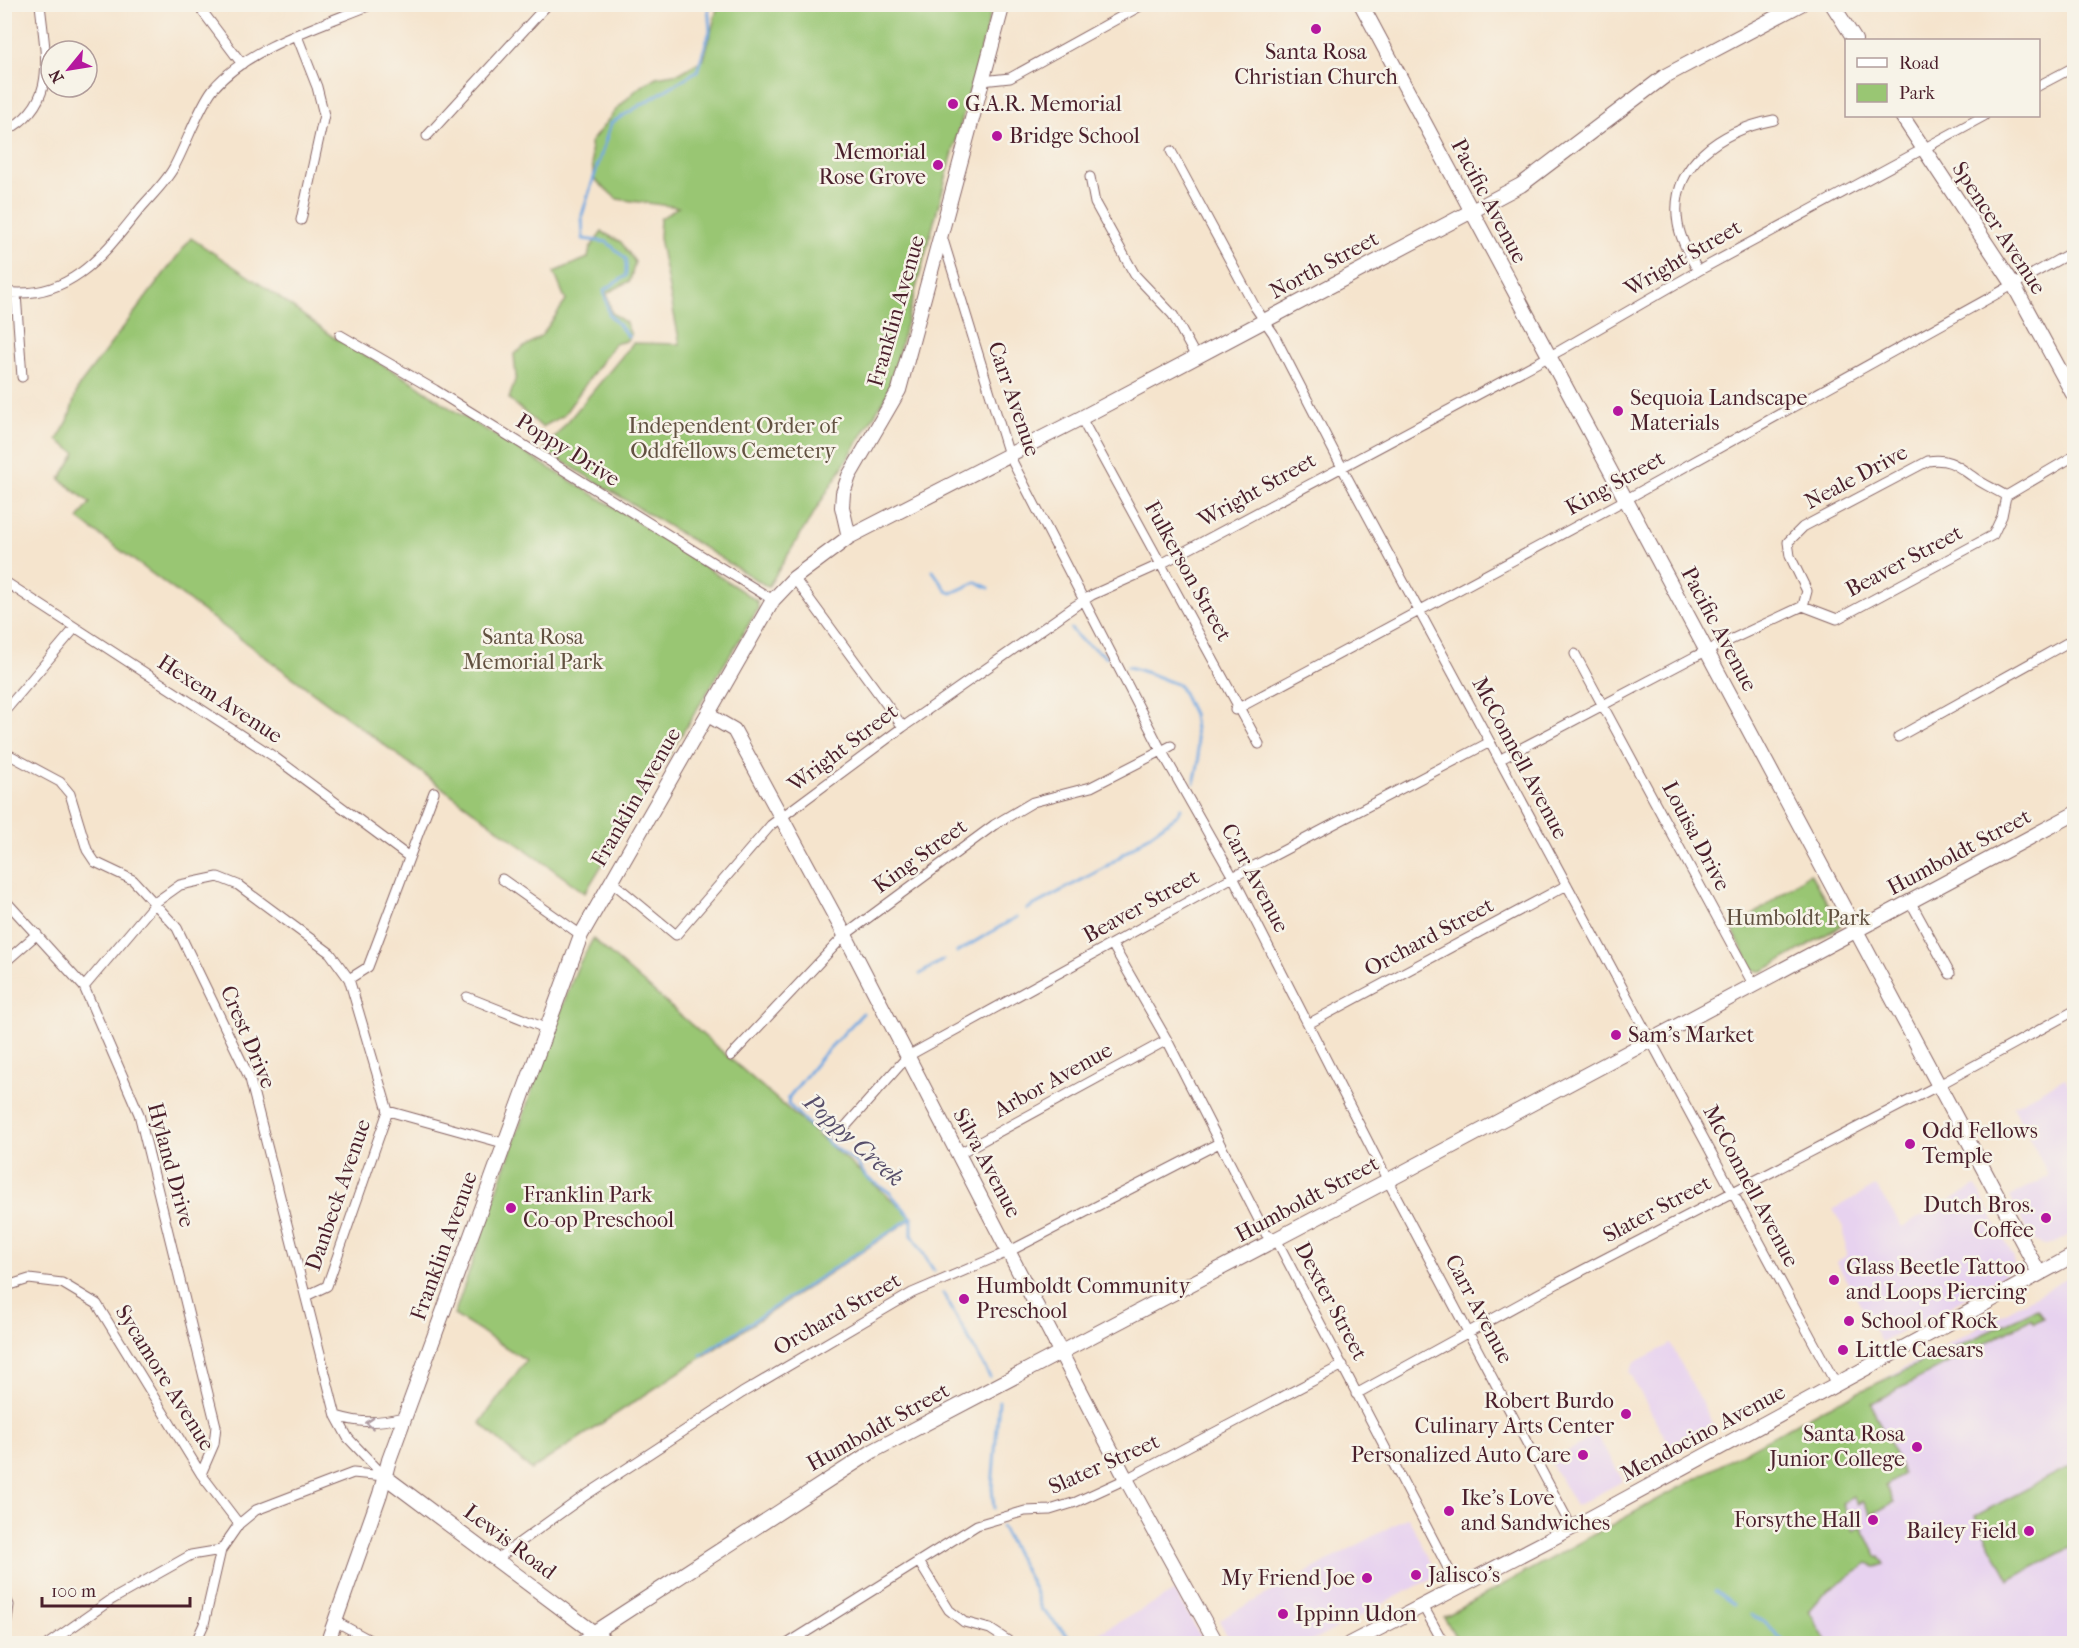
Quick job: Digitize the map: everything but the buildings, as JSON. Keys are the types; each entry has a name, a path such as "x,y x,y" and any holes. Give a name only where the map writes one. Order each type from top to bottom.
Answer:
{"street":[{"path":"4,132 28,116 41,96 48,70 40,4"},
{"path":"197,4 242,64"},
{"path":"4,292 16,294 39,291 73,279 98,261 173,170 213,90 242,64 297,36 373,4"},
{"path":"427,136 548,4"},
{"name":"Franklin Avenue","path":"327,1644 380,1494 404,1417 544,1028 581,935 773,600 794,578 849,537 842,507 843,493 849,476 899,390 1003,4"},
{"path":"982,81 1010,78 1144,4"},
{"name":"Pacific Avenue","path":"1361,4 1470,212 2039,1273"},
{"name":"North Street","path":"849,537 1081,418 1521,184 1561,157 1672,72 1801,4"},
{"path":"1832,4 1854,39"},
{"path":"297,36 324,115 301,220"},
{"path":"2040,85 2074,67"},
{"name":"Spencer Avenue","path":"1903,117 2013,284 2074,396"},
{"name":"Wright Street","path":"612,882 676,935 771,825 903,727 1084,601 1161,564 1548,356 1698,271 1982,117"},
{"path":"1698,271 1686,248 1678,223 1679,197 1688,172 1702,153 1720,139 1746,127 1774,120"},
{"name":"McConnell Avenue","path":"1171,151 1836,1384"},
{"path":"1090,177 1095,203 1135,275 1173,315 1196,357"},
{"name":"Carr Avenue","path":"941,231 1009,455 1161,750 1233,877 1310,1023 1388,1180 1572,1528"},
{"name":"King Street","path":"1237,709 1625,500 2074,251"},
{"path":"16,294 22,377"},
{"name":"Poppy Drive","path":"340,335 435,390 773,600"},
{"name":"Fulkerson Street","path":"1081,418 1258,744"},
{"path":"2006,496 2074,456"},
{"name":"Neale Drive","path":"1803,606 1807,591 1790,556 1788,542 1803,526 1928,461 1942,459 1956,463 1973,477 2006,496"},
{"name":"Beaver Street","path":"1803,606 1837,619 1993,535 2002,516 2006,496"},
{"path":"794,578 903,727"},
{"name":"Hexem Avenue","path":"4,581 273,756 409,857"},
{"path":"1499,760 1707,651 1803,606"},
{"path":"4,712 75,628"},
{"path":"1898,737 2074,639"},
{"name":"Louisa Drive","path":"1575,654 1753,984"},
{"name":"Silva Avenue","path":"708,715 734,730 845,934 1126,1479 1217,1644"},
{"name":"Beaver Street","path":"837,1136 908,1056 1233,877 1490,742"},
{"name":"King Street","path":"731,1056 845,934 994,825 1033,802 1091,787 1171,746"},
{"name":"Crest Drive","path":"4,752 60,782 70,794 87,850 95,862 133,880 156,902 177,928 250,1079 336,1416 348,1438 384,1476"},
{"path":"349,979 368,967 434,792"},
{"name":"Humboldt Street","path":"573,1644 816,1485 873,1451 1388,1180 2074,814"},
{"name":"Danbeck Avenue","path":"84,987 156,902 180,885 218,877 238,885 330,953 349,979 388,1111 327,1286 306,1296"},
{"path":"502,879 581,935"},
{"name":"Orchard Street","path":"1310,1023 1567,885"},
{"name":"Hyland Drive","path":"4,899 84,987 139,1114 216,1426 214,1444 201,1474"},
{"path":"1910,902 1950,974"},
{"path":"4,963 37,934"},
{"name":"Dexter Street","path":"1112,944 1167,1040 1266,1234 1276,1239 1458,1587"},
{"path":"466,997 544,1028"},
{"name":"Slater Street","path":"1356,1394 1558,1283 1939,1085 2074,1011"},
{"name":"Arbor Avenue","path":"958,1154 1167,1040"},
{"path":"388,1111 503,1143"},
{"name":"Orchard Street","path":"498,1558 583,1497 752,1387 912,1293 1010,1251 1219,1143"},
{"name":"Mendocino Avenue","path":"1349,1644 1572,1528 2074,1255"},
{"name":"Sycamore Avenue","path":"4,1287 29,1279 62,1283 97,1304 201,1474 239,1524"},
{"name":"Slater Street","path":"787,1644 988,1520 1025,1511 1050,1510 1067,1505 1126,1479 1343,1365"},
{"path":"336,1416 360,1422 382,1423 404,1417"},
{"path":"195,1644 204,1623 221,1550 239,1524 256,1510 353,1473 384,1476"},
{"name":"Lewis Road","path":"384,1476 498,1558 609,1644"},
{"path":"48,1644 111,1600 191,1555 221,1550"},
{"path":"919,1562 949,1610 964,1622 990,1629 1013,1644"},
{"path":"4,1594 9,1605 4,1643"},
{"path":"1423,1606 1429,1627 1438,1644"},
{"path":"1423,1606 1444,1644"},
{"path":"335,1621 377,1644"}],"shaded area":[{"path":"2065,1078 2074,1096 2074,1232 2055,1243 2045,1245 2033,1240 2009,1197 2049,1176 2013,1106"},
{"path":"1876,1186 1902,1227 1976,1186 2014,1258 2013,1269 1962,1300 1881,1342 1836,1262 1846,1256 1844,1229 1833,1209"},
{"name":"Santa Rosa Junior College","path":"2074,1275 2074,1643 1458,1644 1445,1619"},
{"path":"1671,1344 1715,1428 1673,1452 1629,1372 1635,1362"},
{"path":"1597,1435 1623,1481 1576,1506 1550,1461"},
{"path":"1408,1517 1434,1567 1432,1578 1309,1643 1231,1643 1219,1620"},
{"path":"1175,1591 1204,1643 1112,1643 1099,1633"}],"green space":[{"name":"Independent Order of Oddfellows Cemetery","path":"718,5 993,5 887,395 768,587 544,450 633,343 680,344 659,238 660,219 678,207 617,199 594,179 590,143 615,111 637,89 656,77 680,73 704,59"},
{"path":"602,232 621,242 635,262 630,281 607,293 611,312 626,323 631,335 626,341 614,344 563,416 542,427 509,399 516,377 514,354 542,335 566,301 554,272 588,258 590,248"},
{"name":"Santa Rosa Memorial Park","path":"191,238 269,290 333,337 413,382 453,410 619,510 757,601 758,609 585,893 78,519 90,503 60,479 76,453 57,440 68,421 78,387"},
{"name":"Humboldt Park","path":"1810,873 1841,926 1763,971 1753,971 1733,930"},
{"path":"593,939 913,1218 531,1470 480,1423 526,1360 454,1315 549,1041 578,966"},
{"path":"2037,1309 2043,1318 2034,1323 2031,1319 1872,1403 1878,1422 1903,1474 1886,1486 1894,1502 1871,1515 1863,1501 1857,1504 1853,1497 1842,1503 1853,1530 1861,1526 1878,1557 1880,1556 1885,1564 1876,1567 1868,1564 1822,1595 1809,1610 1827,1643 1459,1643 1444,1617 1822,1409"},
{"name":"Bailey Field","path":"2074,1464 2074,1546 2009,1580 1975,1516"}],"waterway":[{"name":"Poppy Creek","path":"629,337 609,314 604,290 626,276 626,259 607,242 583,239 582,215 611,123 697,71 710,31 708,4"},
{"name":"Poppy Creek","path":"933,571 947,591 952,593 976,582 989,588"},
{"name":"Poppy Creek","path":"1071,629 1081,640 1107,657"},
{"name":"Poppy Creek","path":"1128,667 1179,685 1193,714 1199,761 1194,783"},
{"name":"Poppy Creek","path":"1027,909 1104,868 1176,816 1181,808"},
{"name":"Poppy Creek","path":"957,952 1017,917"},
{"name":"Poppy Creek","path":"920,974 943,960"},
{"name":"Poppy Creek","path":"863,1013 822,1056 789,1097 788,1104 811,1127 821,1132 828,1143 857,1163 866,1177 889,1192 912,1218 912,1235 934,1271"},
{"path":"701,1355 911,1218"},
{"name":"Poppy Creek","path":"943,1293 990,1377"},
{"name":"Poppy Creek","path":"994,1508 992,1488 999,1401"},
{"name":"Poppy Creek","path":"1001,1526 1034,1588 1041,1609 1076,1644"},
{"path":"1715,1591 1734,1604"},
{"path":"1751,1615 1763,1621 1787,1644"}],"place":[{"name":"Santa Rosa Christian Church","path":"1316,29"},
{"name":"G.A.R. Memorial","path":"953,104"},
{"name":"Bridge School","path":"997,136"},
{"name":"Memorial Rose Grove","path":"938,165"},
{"name":"Sequoia Landscape Materials","path":"1618,411"},
{"name":"Sam's Market","path":"1616,1035"},
{"name":"Odd Fellows Temple","path":"1910,1144"},
{"name":"Franklin Park Co-op Preschool","path":"511,1208"},
{"name":"Dutch Bros. Coffee","path":"2046,1218"},
{"name":"Glass Beetle Tattoo and Loops Piercing","path":"1834,1280"},
{"name":"Humboldt Community Preschool","path":"964,1299"},
{"name":"School of Rock","path":"1849,1321"},
{"name":"Little Caesars","path":"1843,1350"},
{"name":"Robert Burdo Culinary Arts Center","path":"1626,1414"},
{"name":"Santa Rosa Junior College","path":"1917,1447"},
{"name":"Personalized Auto Care","path":"1583,1455"},
{"name":"Ike's Love and Sandwiches","path":"1449,1511"},
{"name":"Forsythe Hall","path":"1873,1520"},
{"name":"Bailey Field","path":"2029,1531"},
{"name":"Jalisco's","path":"1416,1575"},
{"name":"My Friend Joe","path":"1367,1578"},
{"name":"Ippinn Udon","path":"1283,1614"}]}
